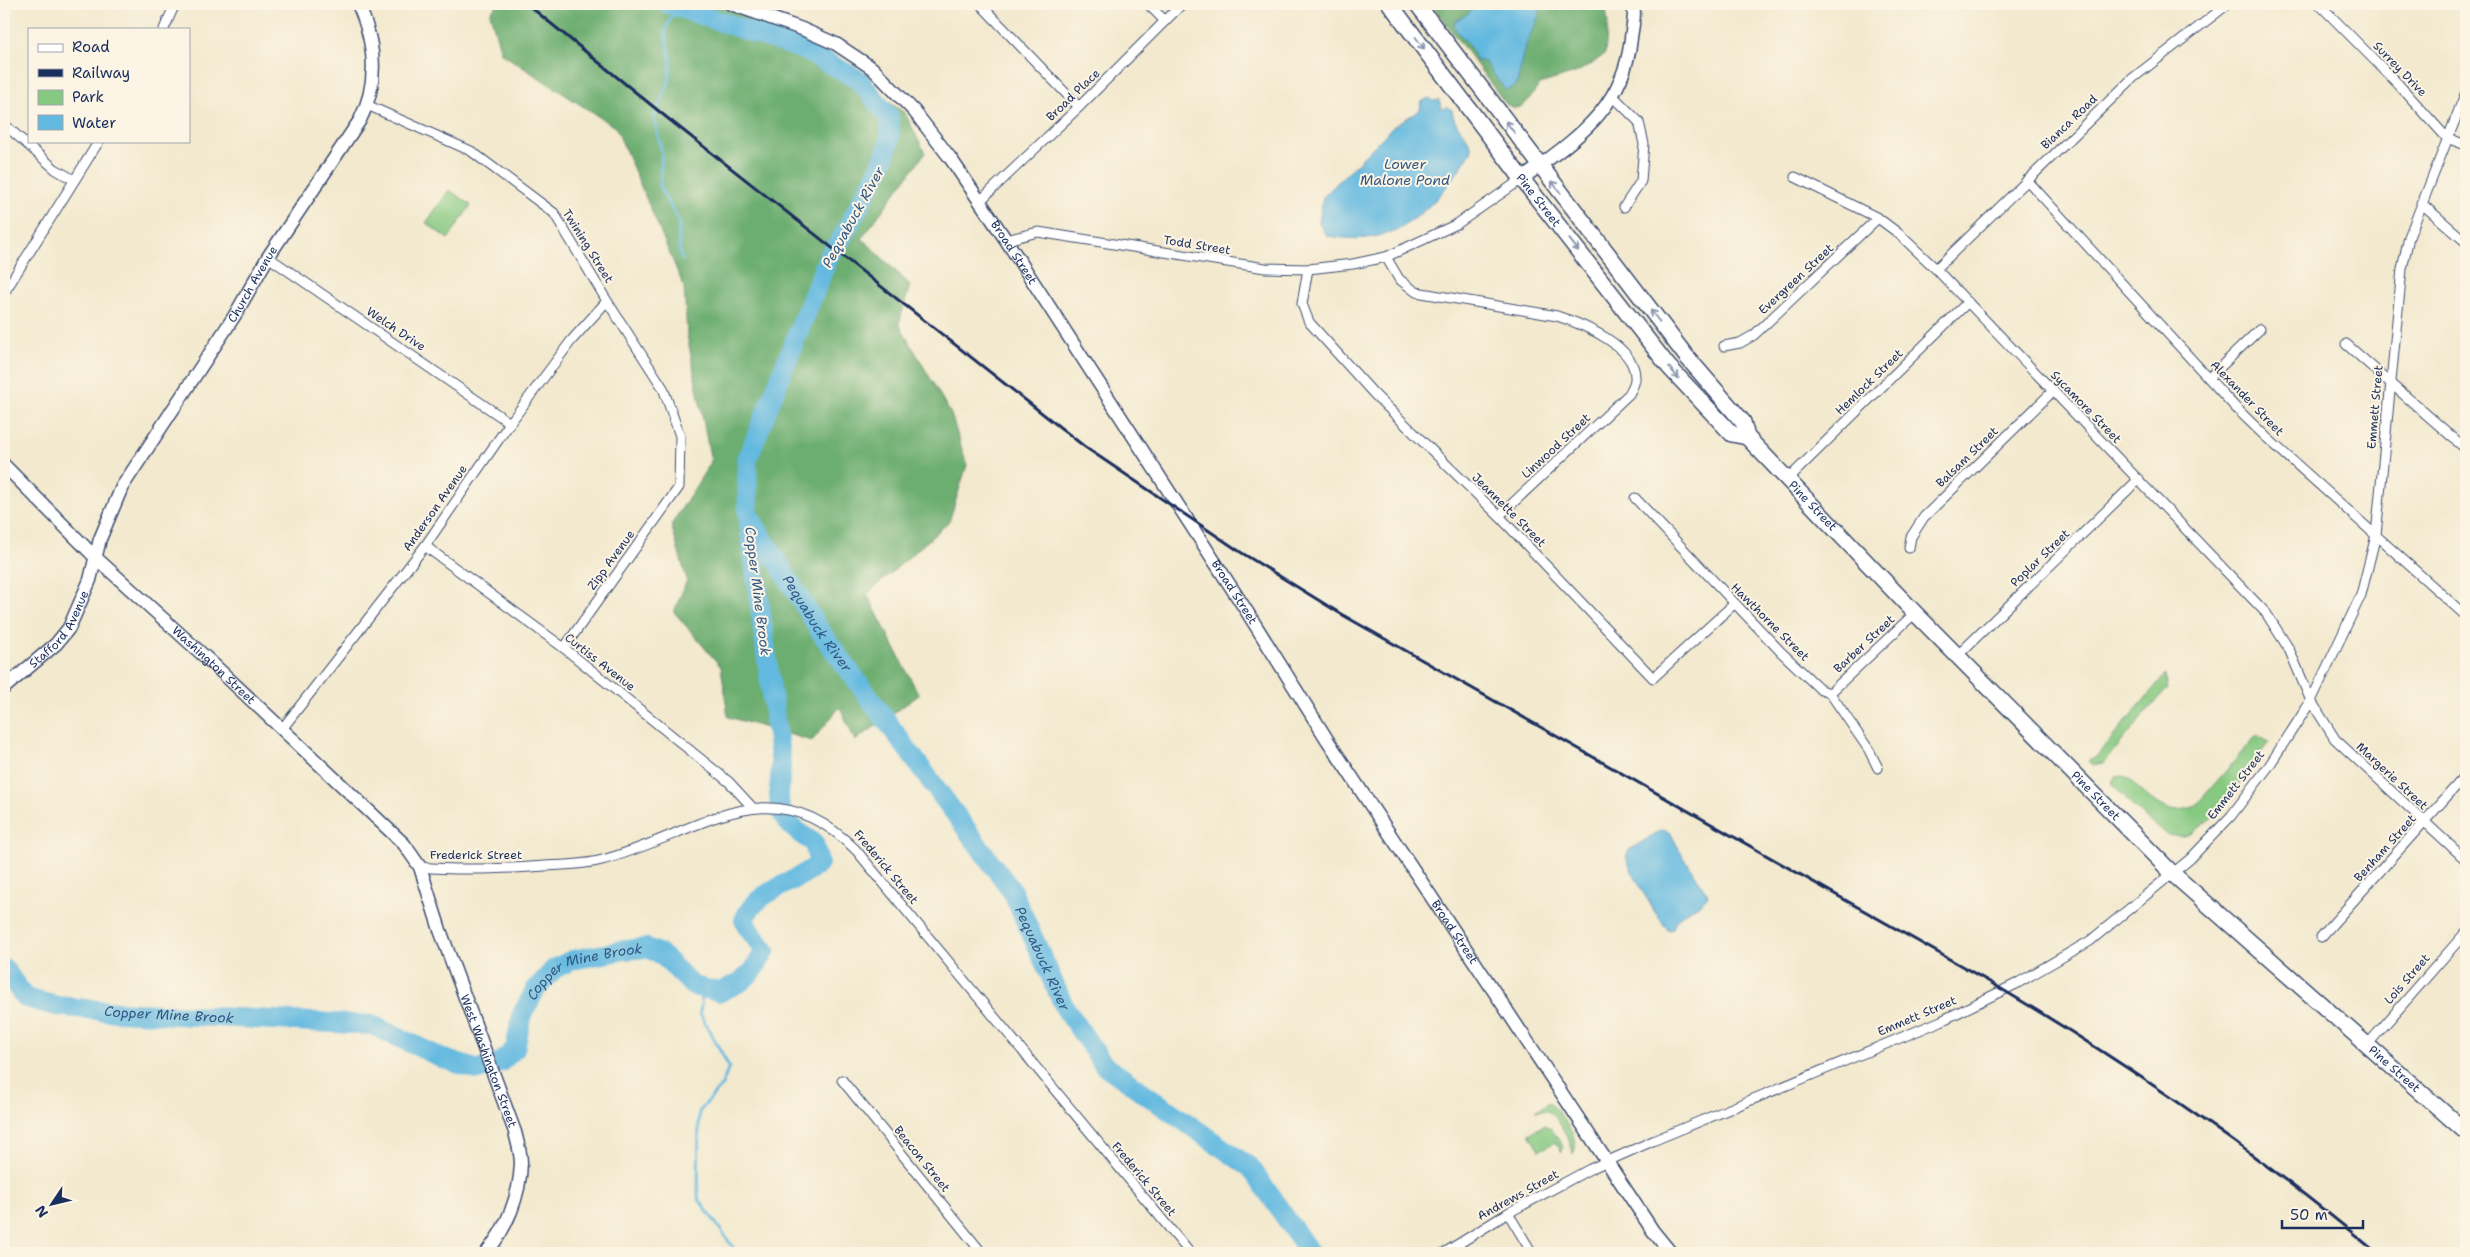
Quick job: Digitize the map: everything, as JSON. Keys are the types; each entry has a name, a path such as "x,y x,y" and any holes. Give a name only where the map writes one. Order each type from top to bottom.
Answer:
{"highway":[{"path":"1390,4 1522,179"},
{"path":"1417,4 1540,165"},
{"name":"Pine Street","path":"1540,165 1686,356 1743,422 1746,438"},
{"name":"Pine Street","path":"1522,179 1644,336 1692,393 1732,434 1746,438 1915,613 2173,874 2466,1132"}],"main road":[{"name":"Church Avenue","path":"95,557 111,510 122,487 235,315 268,257 355,128 367,105 372,86 374,55 368,27 358,4"},
{"name":"Broad Street","path":"731,4 836,44 872,68 914,111 1006,240 1244,607 1328,741 1653,1231 1671,1253"},
{"name":"Pine Street","path":"1522,179 1603,112 1624,76 1630,54 1633,4"},
{"name":"Washington Street","path":"4,465 95,557 404,844 420,867"},
{"name":"Stafford Avenue","path":"4,688 56,644 69,628 90,580 95,557"},
{"name":"West Washington Street","path":"420,867 440,930 515,1132 521,1162 517,1196 499,1238 486,1253"}],"street":[{"path":"164,28 175,4"},
{"path":"980,4 1080,107"},
{"path":"1148,4 1165,21"},
{"name":"Broad Place","path":"980,201 1080,107 1182,4"},
{"name":"Bianca Road","path":"1936,269 2133,78 2228,4"},
{"name":"Surrey Drive","path":"2319,4 2399,85 2447,138 2466,145"},
{"name":"Emmett Street","path":"1607,1162 1655,1140 1941,1021 2010,987 2090,941 2173,874 2230,816 2269,766 2311,702 2362,595 2376,535 2390,380 2402,270 2408,237 2466,92"},
{"path":"1613,96 1640,122 1644,144 1642,181 1624,207"},
{"name":"Twining Street","path":"367,105 466,148 545,205 562,224 607,301 663,388 680,436 680,487"},
{"path":"4,124 55,169 74,180"},
{"path":"4,293 98,142"},
{"name":"Sycamore Street","path":"1795,177 1878,218 1898,233 1936,269 2266,613 2289,649 2311,702"},
{"name":"Todd Street","path":"1006,240 1038,232 1264,268 1308,269 1353,264 1386,257 1457,224 1522,179"},
{"name":"Alexander Street","path":"2027,180 2209,378 2266,437 2466,616"},
{"path":"2421,203 2466,242"},
{"name":"Evergreen Street","path":"1724,346 1740,343 1754,335 1878,218"},
{"name":"Welch Drive","path":"268,257 510,422"},
{"name":"Linwood Street","path":"1386,257 1399,279 1416,292 1557,316 1591,328 1619,348 1632,366 1635,380 1629,394 1499,516"},
{"name":"Jeannette Street","path":"1308,269 1302,304 1309,322 1374,394 1499,516 1653,678 1734,604"},
{"name":"Anderson Avenue","path":"282,729 425,546 510,422 571,341 607,301"},
{"name":"Hemlock Street","path":"1787,480 1968,302"},
{"path":"2209,378 2260,329"},
{"path":"2346,344 2390,380 2466,449"},
{"name":"Balsam Street","path":"1909,548 1911,537 1924,517 2053,391"},
{"name":"Poplar Street","path":"1958,656 2139,479"},
{"name":"Zipp Avenue","path":"564,648 680,487"},
{"name":"Hawthorne Street","path":"1635,498 1734,604 1821,690 1830,693 1869,750 1878,768"},
{"name":"Curtiss Avenue","path":"425,546 564,648 729,782 752,807"},
{"name":"Barber Street","path":"1830,693 1915,613"},
{"name":"Margerie Street","path":"2311,702 2335,739 2466,860"},
{"name":"Benham Street","path":"2321,937 2466,775"},
{"name":"Frederick Street","path":"420,867 500,869 601,860 752,807 771,806 792,809 820,820 837,830 856,850 1190,1253"},
{"name":"Lois Street","path":"2368,1044 2466,932"},
{"name":"Beacon Street","path":"842,1080 982,1253"},
{"name":"Andrews Street","path":"1444,1253 1508,1213 1607,1162"},
{"path":"1508,1213 1532,1253"}],"green space":[{"path":"497,4 718,4 781,29 905,113 925,153 862,238 910,285 899,324 951,414 967,465 949,522 867,594 919,695 855,741 840,707 812,741 728,717 721,667 674,612 687,580 671,525 711,462 687,335 684,287 616,128 501,53 490,13"},
{"path":"1431,4 1605,4 1608,22 1605,54 1575,73 1540,84 1528,101 1521,107 1514,108 1506,104"},
{"path":"449,190 471,205 448,239 426,223"},
{"path":"2165,675 2168,689 2159,697 2104,763 2092,765 2088,761 2095,758"},
{"path":"2257,735 2269,742 2213,816 2202,826 2187,835 2172,836 2154,826 2111,783 2116,776 2124,775 2158,804 2178,811 2188,809 2198,803"},
{"path":"1550,1102 1569,1127 1575,1141 1573,1154 1567,1137 1551,1113 1535,1111"},
{"path":"1544,1125 1551,1128 1563,1147 1562,1152 1555,1142 1539,1151 1529,1134"}],"water":[{"path":"1472,4 1542,4 1537,21 1524,50 1515,87 1505,90 1485,62 1476,60 1473,51 1454,27 1455,21 1469,13"},
{"name":"Lower Malone Pond","path":"1429,98 1433,101 1439,100 1442,109 1448,107 1452,110 1455,121 1468,139 1472,150 1443,192 1418,216 1404,226 1389,233 1361,238 1327,236 1319,223 1323,197 1394,126 1420,110 1421,102"},
{"path":"1661,830 1670,832 1708,895 1704,900 1679,917 1673,929 1670,930 1659,919 1639,885 1626,857 1629,850"}],"waterway":[{"name":"Pequabuck River","path":"669,4 804,50 859,80 889,117 890,140 882,164 839,243 828,258 747,460 748,514 820,631 1012,891 1065,1008 1104,1065 1251,1168 1310,1253"},
{"path":"676,6 665,32 671,61 669,82 654,117 662,153 660,188 679,222 679,247 682,260"},
{"name":"Copper Mine Brook","path":"4,968 25,998 57,1006 118,1012 372,1025 444,1059 478,1070 501,1062 515,1049 522,1014 536,989 554,969 572,960 625,950 647,948 662,955 693,986 720,992 742,981 753,971 765,951 744,920 750,910 767,894 819,863 814,843 791,826 781,811 779,802 781,764 749,524"},
{"path":"703,988 700,1013 729,1067 722,1085 699,1112 698,1198 737,1253"}],"railway":[{"path":"527,4 666,117 1085,447 1242,553 1341,614 1988,981 2039,1012 2139,1076 2236,1143 2331,1215 2377,1253"}]}
